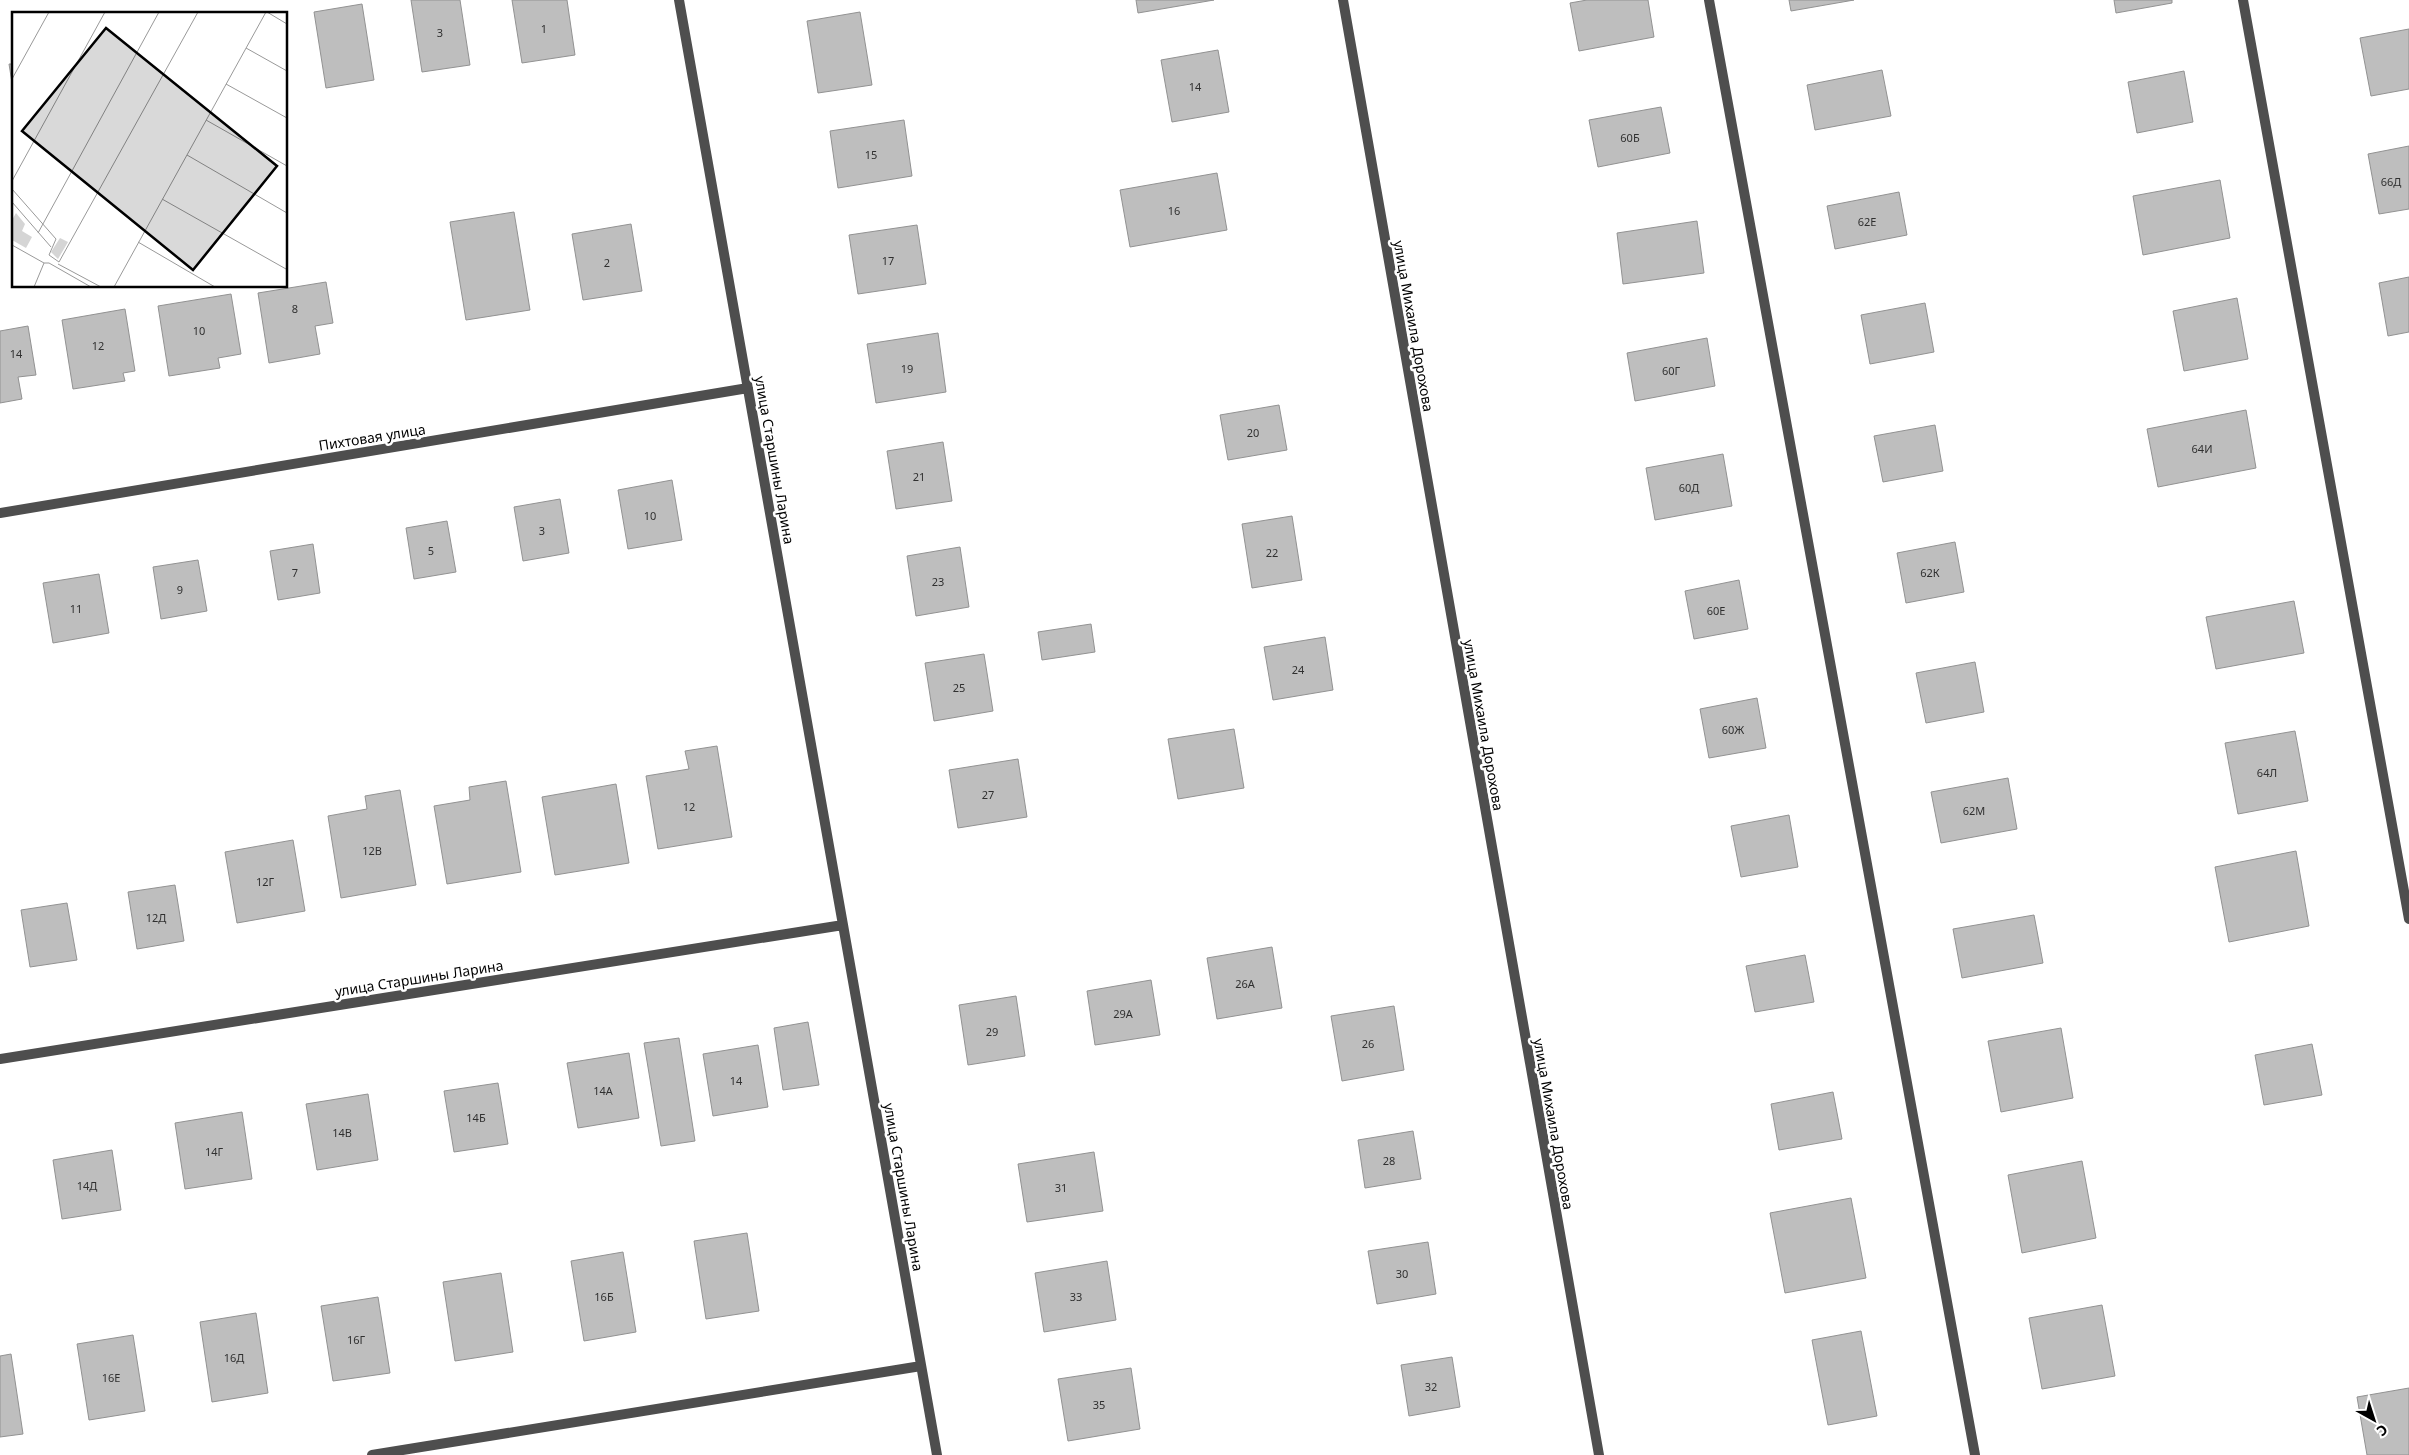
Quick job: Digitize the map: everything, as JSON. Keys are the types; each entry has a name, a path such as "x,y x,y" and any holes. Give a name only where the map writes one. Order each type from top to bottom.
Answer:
{"street":[{"name":"улица Старшины Ларина","path":"679,0 937,1455"},
{"name":"улица Михаила Дорохова","path":"1343,0 1599,1455"},
{"path":"1709,0 1975,1455"},
{"path":"2243,0 2409,918"},
{"name":"Пихтовая улица","path":"0,513 748,388"},
{"name":"улица Старшины Ларина","path":"0,1059 843,925"},
{"path":"372,1455 922,1366"}],"building":[{"path":"411,0 460,0 470,65 422,72"},
{"path":"512,0 567,0 575,55 522,63"},
{"path":"1136,0 1214,0 1138,13"},
{"path":"1587,0 1648,0 1654,37 1579,51 1570,3"},
{"path":"1789,0 1854,0 1791,11"},
{"path":"2114,0 2172,0 2172,3 2116,13"},
{"path":"362,4 374,80 326,88 314,12"},
{"path":"860,12 872,85 818,93 807,21"},
{"path":"2409,29 2409,89 2371,96 2360,38"},
{"path":"1218,50 1229,112 1172,122 1161,60"},
{"path":"9,64 12,64 12,83"},
{"path":"1882,70 1891,116 1815,130 1807,85"},
{"path":"2184,71 2193,122 2137,133 2128,82"},
{"path":"1661,107 1670,153 1598,167 1589,120"},
{"path":"904,120 912,176 838,188 830,131"},
{"path":"2409,146 2409,209 2379,214 2368,154"},
{"path":"1217,173 1227,230 1130,247 1120,190"},
{"path":"2220,180 2230,238 2143,255 2133,196"},
{"path":"1899,192 1907,235 1835,249 1827,206"},
{"path":"514,212 530,310 466,320 450,222"},
{"path":"1697,221 1704,273 1623,284 1617,233"},
{"path":"631,224 642,291 583,300 572,234"},
{"path":"917,225 926,284 858,294 849,235"},
{"path":"2409,277 2409,332 2388,336 2379,283"},
{"path":"326,282 333,323 315,326 320,354 269,363 258,293"},
{"path":"231,294 241,354 218,358 220,368 169,376 158,306"},
{"path":"2237,298 2248,359 2184,371 2173,311"},
{"path":"1925,303 1934,352 1870,364 1861,315"},
{"path":"125,309 135,371 123,373 125,381 73,389 62,320"},
{"path":"28,326 36,375 18,377 22,399 0,403 0,331"},
{"path":"938,333 946,392 876,403 867,344"},
{"path":"1707,338 1715,386 1635,401 1627,353"},
{"path":"1279,405 1287,450 1228,460 1220,415"},
{"path":"2246,410 2256,468 2158,487 2147,429"},
{"path":"1935,425 1943,471 1883,482 1874,436"},
{"path":"943,442 952,501 896,509 887,451"},
{"path":"1723,454 1732,506 1655,520 1646,468"},
{"path":"672,480 682,540 628,549 618,490"},
{"path":"560,499 569,553 523,561 514,507"},
{"path":"1292,516 1302,580 1252,588 1242,524"},
{"path":"447,521 456,572 414,579 406,528"},
{"path":"1955,542 1964,592 1906,603 1897,553"},
{"path":"313,544 320,593 278,600 270,551"},
{"path":"960,547 969,607 916,616 907,556"},
{"path":"198,560 207,611 161,619 153,567"},
{"path":"99,574 109,633 53,643 43,583"},
{"path":"1739,580 1748,629 1694,639 1685,591"},
{"path":"2294,601 2304,653 2216,669 2206,617"},
{"path":"1091,624 1095,652 1042,660 1038,632"},
{"path":"1325,637 1333,690 1273,700 1264,647"},
{"path":"984,654 993,711 934,721 925,663"},
{"path":"1975,662 1984,712 1926,723 1916,673"},
{"path":"1757,698 1766,748 1709,758 1700,709"},
{"path":"1234,729 1244,788 1178,799 1168,739"},
{"path":"2295,731 2308,801 2238,814 2225,743"},
{"path":"717,746 732,837 658,849 646,776 689,769 685,751"},
{"path":"1018,759 1027,817 958,828 949,770"},
{"path":"2008,778 2017,829 1941,843 1931,792"},
{"path":"506,781 521,872 447,884 434,806 470,800 469,787"},
{"path":"616,784 629,863 555,875 542,797"},
{"path":"400,790 416,885 341,898 328,816 367,809 365,796"},
{"path":"1789,815 1798,867 1741,877 1731,826"},
{"path":"293,840 305,911 237,923 225,852"},
{"path":"2296,851 2309,926 2229,942 2215,867"},
{"path":"175,885 184,941 137,949 128,892"},
{"path":"67,903 77,960 30,967 21,910"},
{"path":"2034,915 2043,963 1962,978 1953,929"},
{"path":"1272,947 1282,1008 1217,1019 1207,958"},
{"path":"1805,955 1814,1002 1755,1012 1746,966"},
{"path":"1151,980 1160,1035 1095,1045 1087,991"},
{"path":"1016,996 1025,1056 968,1065 959,1005"},
{"path":"1394,1006 1404,1070 1342,1081 1331,1016"},
{"path":"808,1022 819,1085 783,1090 774,1028"},
{"path":"2061,1028 2073,1098 2001,1112 1988,1041"},
{"path":"679,1038 695,1141 661,1146 644,1043"},
{"path":"2312,1044 2322,1095 2264,1105 2255,1055"},
{"path":"758,1045 768,1107 713,1116 703,1054"},
{"path":"629,1053 639,1118 578,1128 567,1063"},
{"path":"498,1083 508,1144 454,1152 444,1091"},
{"path":"1833,1092 1842,1139 1779,1150 1771,1104"},
{"path":"368,1094 378,1160 317,1170 306,1104"},
{"path":"242,1112 252,1179 185,1189 175,1123"},
{"path":"1413,1131 1421,1179 1365,1188 1358,1140"},
{"path":"112,1150 121,1210 62,1219 53,1160"},
{"path":"1094,1152 1103,1211 1027,1222 1018,1164"},
{"path":"2082,1161 2096,1238 2022,1253 2008,1175"},
{"path":"1851,1198 1866,1278 1785,1293 1770,1213"},
{"path":"747,1233 759,1311 706,1319 694,1241"},
{"path":"1428,1242 1436,1294 1377,1304 1368,1251"},
{"path":"623,1252 636,1332 584,1341 571,1261"},
{"path":"1107,1261 1116,1320 1044,1332 1035,1273"},
{"path":"501,1273 513,1352 455,1361 443,1282"},
{"path":"378,1297 390,1373 333,1381 321,1306"},
{"path":"2102,1305 2115,1376 2042,1389 2029,1318"},
{"path":"256,1313 268,1393 212,1402 200,1322"},
{"path":"1861,1331 1877,1416 1828,1425 1812,1340"},
{"path":"133,1335 145,1411 89,1420 77,1344"},
{"path":"11,1354 23,1434 0,1437 0,1356"},
{"path":"1452,1357 1460,1407 1409,1416 1401,1365"},
{"path":"1131,1368 1140,1429 1068,1441 1058,1379"},
{"path":"2409,1388 2409,1455 2367,1455 2357,1397"}]}
